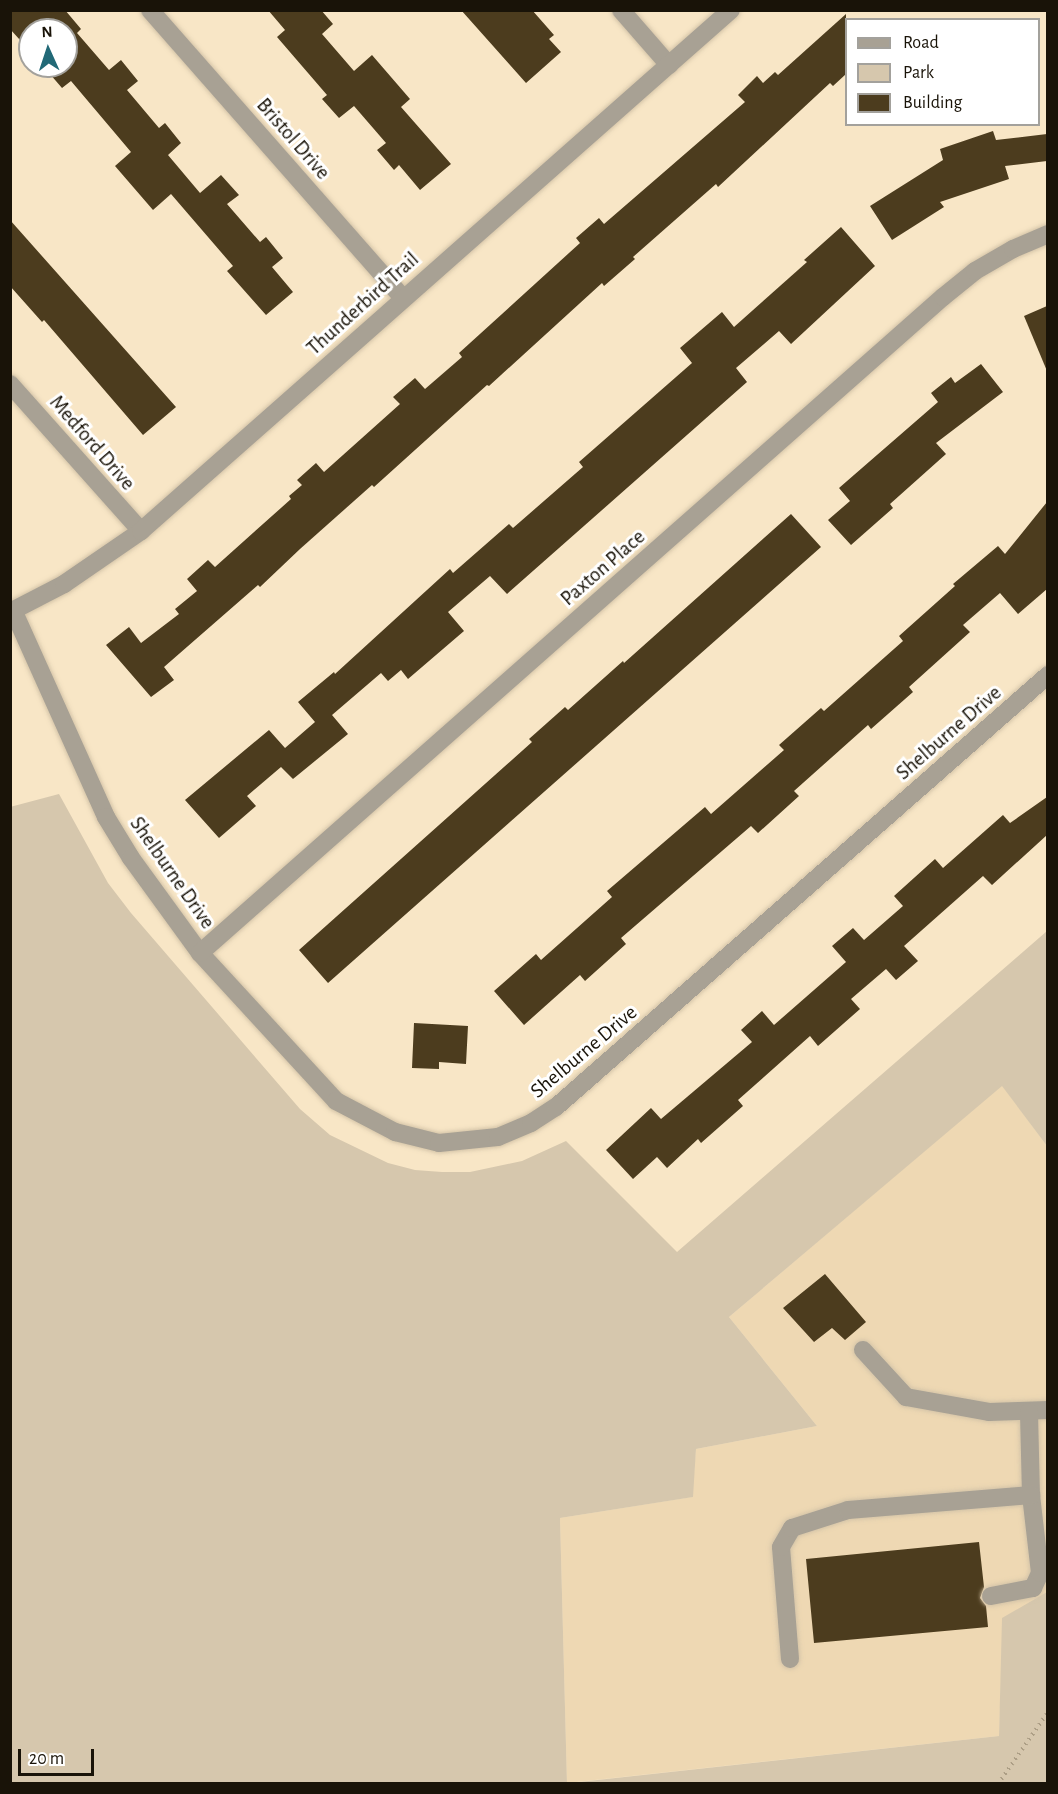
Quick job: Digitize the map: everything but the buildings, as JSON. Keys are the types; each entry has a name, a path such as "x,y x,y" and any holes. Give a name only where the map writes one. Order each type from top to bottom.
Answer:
{"street":[{"name":"Bristol Drive","path":"150,10 403,298"},
{"path":"621,10 669,65"},
{"name":"Thunderbird Trail","path":"12,611 64,584 141,531 731,10"},
{"name":"Paxton Place","path":"200,954 944,297 975,271 1013,249 1047,234"},
{"name":"Medford Drive","path":"10,384 141,531"},
{"name":"Shelburne Drive","path":"12,611 106,817 131,858 200,954 336,1101 394,1132 439,1143 498,1137 531,1123 585,1084 1047,675"},
{"path":"863,1350 906,1397 989,1412 1047,1410"},
{"path":"991,1596 1033,1588 1040,1573 1031,1495 1029,1412"},
{"path":"790,1659 781,1547 792,1528 848,1510 1031,1495"}],"path":[{"path":"998,1784 1047,1712"}],"shaded area":[{"path":"1002,1085 1047,1146 1048,1592 1003,1619 999,1736 567,1783 560,1518 692,1497 696,1449 817,1426 729,1317"}],"green space":[{"path":"59,794 108,883 131,913 300,1109 330,1135 388,1163 415,1170 442,1172 470,1172 522,1161 566,1141 677,1252 1047,931 1047,1146 1002,1086 729,1317 817,1426 696,1449 693,1497 560,1518 567,1783 11,1783 10,807"},
{"path":"1047,1592 1047,1783 570,1783 999,1736 1002,1618"}]}
